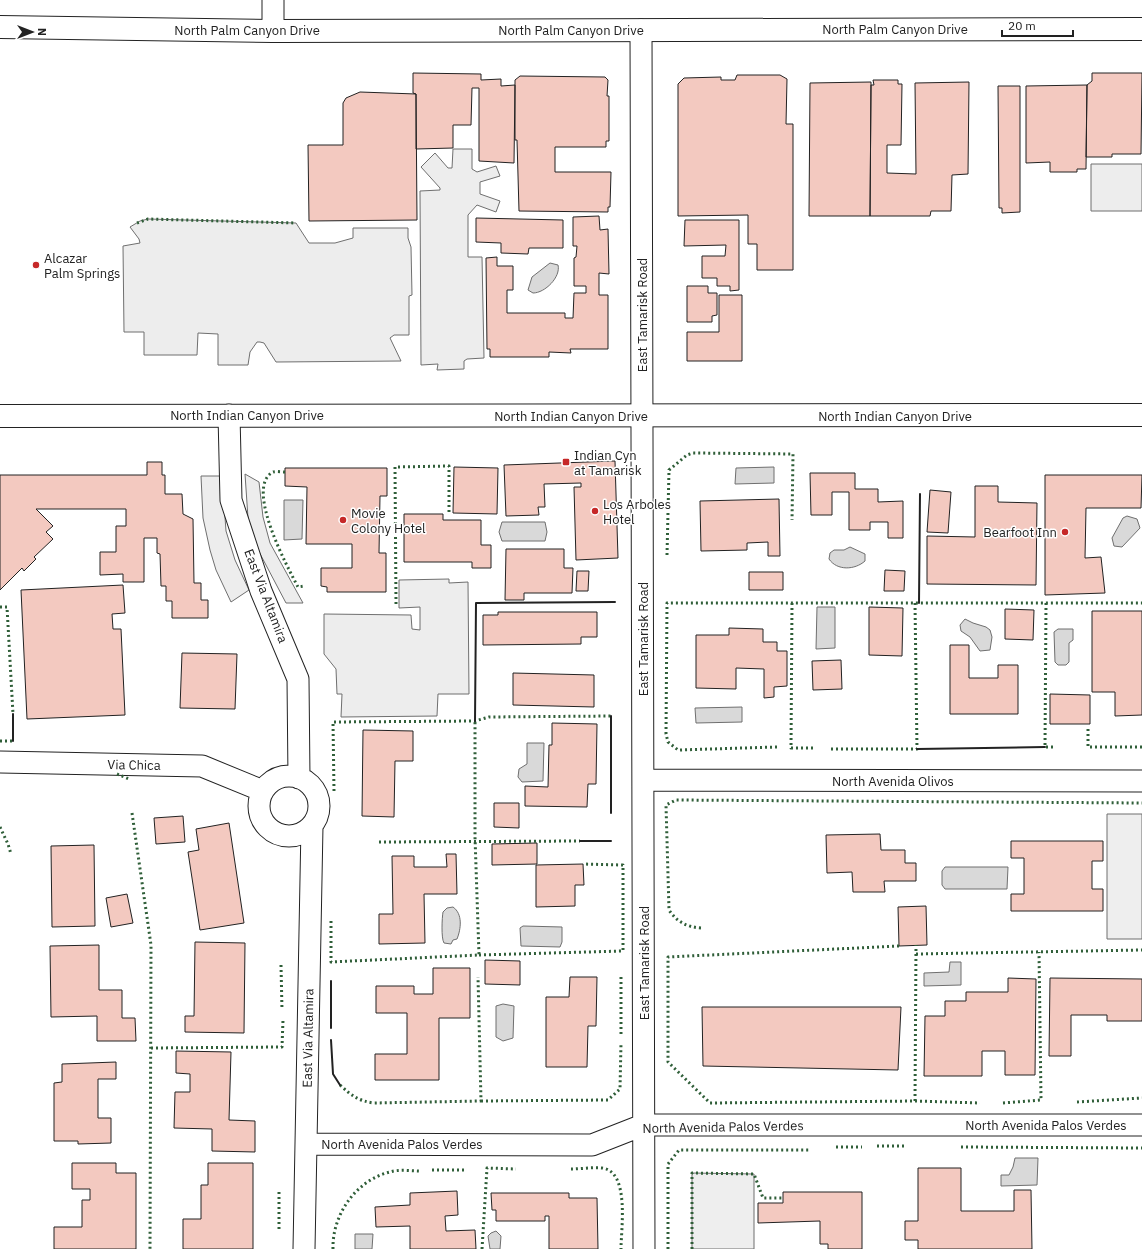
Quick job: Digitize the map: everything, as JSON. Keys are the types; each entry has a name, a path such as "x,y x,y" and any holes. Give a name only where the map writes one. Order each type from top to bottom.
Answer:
{"main road":[{"name":"North Palm Canyon Drive","path":"0,27 273,31 1142,28"},
{"name":"North Indian Canyon Drive","path":"0,416 1142,415"}],"street":[{"path":"273,0 273,31"},
{"name":"East Tamarisk Road","path":"641,30 644,1249"},
{"name":"East Via Altamira","path":"229,415 231,500 261,591 298,679 299,778 308,782 314,789 318,798 319,808 317,818 312,826 304,1249"},
{"name":"Via Chica","path":"0,762 202,766 263,791"},
{"path":"299,778 289,776 279,778 270,783 263,791 259,811 268,828 276,834 286,837 296,836 305,832 312,826"},
{"name":"North Avenida Olivos","path":"644,780 1142,782"},
{"name":"North Avenida Palos Verdes","path":"306,1144 592,1145 644,1125 1142,1125"}],"shaded area":[{"path":"453,149 472,149 472,169 477,172 496,166 500,176 480,182 480,194 500,201 496,212 477,205 468,215 468,257 482,257 484,358 467,359 464,361 464,369 437,370 438,364 421,365 420,191 440,190 440,188 421,167 435,153 448,168 452,168"},
{"path":"1091,164 1142,164 1142,211 1091,211"},
{"path":"148,219 296,223 309,243 335,243 353,238 353,228 408,228 408,238 411,247 412,295 409,296 409,335 394,335 390,338 401,361 276,362 264,343 257,342 250,352 248,365 218,365 218,334 198,333 197,355 144,355 144,332 124,332 123,246 140,243 139,239 130,227 140,221"},
{"path":"550,263 558,265 557,274 551,284 538,292 533,293 528,290 532,277"},
{"path":"774,467 774,483 735,484 736,468"},
{"path":"245,474 259,482 263,517 270,543 303,603 286,603 252,537 248,518"},
{"path":"201,476 222,476 226,531 235,560 249,590 231,602 216,570 210,550 203,518"},
{"path":"284,500 303,500 302,539 284,540"},
{"path":"1127,516 1137,519 1140,528 1122,547 1114,546 1112,538 1123,518"},
{"path":"502,522 545,522 547,532 545,541 502,541 499,532"},
{"path":"850,547 865,554 865,561 856,566 846,568 837,566 829,559 830,553 834,550 844,550"},
{"path":"449,579 449,583 468,582 469,694 438,694 437,716 341,717 342,694 337,694 336,669 324,654 324,614 411,615 412,629 420,630 420,607 399,608 399,580"},
{"path":"817,607 835,607 835,648 816,649"},
{"path":"965,619 990,630 992,637 990,650 980,651 970,637 961,631 960,625"},
{"path":"1058,629 1073,629 1073,640 1069,643 1069,662 1066,665 1058,665 1055,662 1054,632"},
{"path":"742,707 742,722 696,723 695,708"},
{"path":"527,743 544,743 543,781 522,782 518,777 519,769 527,764"},
{"path":"1107,814 1142,814 1142,939 1107,939"},
{"path":"945,867 1008,867 1007,889 945,889 942,885 942,871"},
{"path":"453,907 460,918 457,939 453,940 451,944 444,943 442,933 443,912 447,908"},
{"path":"523,926 562,927 562,942 560,947 521,946 520,928"},
{"path":"950,962 961,962 961,985 924,986 924,973 949,972"},
{"path":"503,1004 514,1006 513,1038 503,1041 496,1037 496,1006"},
{"path":"1015,1158 1038,1158 1037,1185 1001,1186 1001,1175 1009,1175"},
{"path":"692,1173 754,1174 754,1249 692,1249"},
{"path":"496,1231 501,1236 500,1249 490,1249 488,1236"},
{"path":"355,1234 373,1234 372,1249 355,1249"}],"building":[{"path":"413,73 481,74 481,80 501,79 501,86 515,85 514,163 479,161 479,88 472,88 471,125 453,125 453,148 416,149 416,94 413,93"},
{"path":"1092,73 1142,73 1141,154 1112,154 1112,157 1086,157 1087,85 1092,81"},
{"path":"737,75 780,75 787,79 786,124 793,124 793,270 757,270 757,244 748,244 748,215 678,216 678,84 684,78 721,77 721,80 735,80"},
{"path":"520,76 605,77 608,80 607,96 609,96 609,141 606,141 606,147 555,147 555,172 611,172 610,207 608,207 608,212 519,211 517,140 515,140 515,80"},
{"path":"873,80 898,80 898,84 902,84 901,145 887,145 887,173 916,174 915,83 969,82 968,174 952,175 951,211 931,211 930,216 870,216 871,85 874,85"},
{"path":"871,82 870,216 809,216 810,83"},
{"path":"1087,85 1086,169 1077,169 1077,172 1050,172 1050,162 1026,163 1026,86"},
{"path":"998,86 1020,86 1020,212 1002,213 1002,208 999,208"},
{"path":"360,92 416,94 417,220 309,221 308,145 343,145 343,103 346,98"},
{"path":"599,216 600,230 608,229 609,274 599,273 599,295 608,295 608,349 570,349 571,353 549,352 549,357 490,357 490,349 487,349 486,258 497,257 497,266 513,266 513,290 507,290 507,313 565,313 565,318 573,318 574,293 586,293 586,286 574,286 574,258 576,257 577,246 573,246 573,217"},
{"path":"476,218 563,220 563,248 529,248 528,254 501,253 501,243 476,242"},
{"path":"685,220 739,220 739,290 730,291 730,286 717,286 717,278 702,278 702,256 725,256 726,245 684,246"},
{"path":"687,286 708,286 708,293 717,293 717,315 712,316 712,322 687,322"},
{"path":"719,295 742,295 742,361 687,361 687,332 719,332"},
{"name":"Los Arboles Hotel","path":"615,461 618,558 576,560 574,487 581,487 581,483 544,484 545,507 538,507 539,515 506,516 504,465"},
{"path":"147,462 162,462 162,475 165,475 165,494 182,494 183,514 193,519 194,583 201,583 201,600 208,600 208,618 172,618 172,601 166,601 166,586 161,586 160,554 157,553 157,538 144,538 144,582 123,582 123,574 100,575 100,552 116,552 116,526 126,526 126,509 36,509 53,526 46,532 53,539 34,557 36,559 24,571 22,568 0,590 0,475 147,475"},
{"path":"454,467 498,468 497,514 453,513"},
{"name":"Movie Colony Hotel","path":"285,468 387,468 387,496 380,496 379,553 386,553 386,592 327,592 327,587 321,586 321,568 352,568 352,544 306,544 307,487 285,486"},
{"path":"810,473 855,473 855,489 878,489 878,502 903,501 903,538 888,538 888,522 870,522 870,530 849,530 849,492 832,492 832,515 811,515"},
{"name":"Bearfoot Inn","path":"1045,475 1142,475 1141,508 1086,508 1085,558 1101,557 1105,593 1045,595"},
{"path":"975,486 998,486 998,502 1037,503 1036,585 927,584 927,536 975,537"},
{"path":"930,490 951,492 948,533 927,532"},
{"path":"779,499 780,556 768,556 768,542 747,543 747,550 701,551 700,501"},
{"path":"404,514 443,514 443,520 481,520 481,545 491,545 491,568 472,568 472,562 404,562"},
{"path":"506,549 564,549 564,568 573,568 572,593 524,593 524,600 505,600"},
{"path":"885,570 905,571 904,591 884,591"},
{"path":"577,571 589,571 588,591 576,591"},
{"path":"749,572 783,572 783,590 749,590"},
{"path":"123,585 125,613 112,614 113,629 121,629 125,715 27,719 21,590"},
{"path":"869,607 903,608 902,656 869,655"},
{"path":"1005,609 1034,610 1033,640 1005,639"},
{"path":"1092,611 1142,611 1142,715 1115,716 1115,692 1092,692"},
{"path":"498,612 597,612 597,637 581,637 581,644 483,645 483,615 498,615"},
{"path":"729,628 763,629 763,642 777,642 777,651 787,651 787,686 774,687 774,697 764,698 764,669 736,668 736,689 696,688 696,635 729,635"},
{"path":"950,645 969,645 969,678 998,678 998,665 1018,665 1018,714 950,714"},
{"path":"182,653 237,654 235,709 180,708"},
{"path":"841,660 842,689 813,690 812,661"},
{"path":"513,673 594,675 594,707 513,705"},
{"path":"1050,694 1090,695 1090,724 1050,724"},
{"path":"552,723 597,724 596,784 588,784 587,807 525,806 525,786 548,787 549,745 552,745"},
{"path":"363,730 413,731 413,761 395,761 394,817 362,816"},
{"path":"494,803 519,803 519,828 494,827"},
{"path":"183,816 185,842 156,844 154,818"},
{"path":"229,823 244,923 200,930 188,852 199,850 196,829"},
{"path":"880,834 881,850 905,850 905,863 916,863 916,881 884,881 885,892 853,892 852,872 827,873 826,835"},
{"path":"1011,841 1103,841 1103,861 1092,861 1092,889 1103,889 1103,911 1011,911 1011,894 1024,894 1024,858 1011,858"},
{"path":"537,843 537,864 492,865 492,844"},
{"path":"94,845 95,926 52,927 51,846"},
{"path":"446,854 456,854 457,894 424,894 425,943 379,944 379,914 393,914 392,856 414,856 414,867 447,867"},
{"path":"583,864 584,885 575,885 575,906 536,907 536,865"},
{"path":"127,894 133,923 111,927 106,898"},
{"path":"926,906 927,945 899,946 898,907"},
{"path":"195,942 245,943 244,1033 185,1032 185,1016 194,1016"},
{"path":"99,945 99,990 122,990 122,1018 135,1018 136,1041 97,1041 97,1016 51,1017 50,946"},
{"path":"485,960 520,961 520,985 485,984"},
{"path":"433,968 470,968 470,1018 439,1018 439,1080 375,1080 375,1054 407,1054 407,1013 376,1013 376,986 414,986 414,994 433,994"},
{"path":"570,977 597,977 596,1026 588,1026 587,1067 546,1067 546,997 569,997"},
{"path":"1008,978 1036,979 1035,1075 1005,1075 1005,1051 982,1051 982,1076 924,1076 925,1016 945,1016 945,1001 966,1001 966,992 1008,992"},
{"path":"1050,978 1142,979 1142,1021 1107,1021 1107,1015 1071,1015 1071,1056 1049,1056"},
{"path":"702,1007 901,1007 898,1070 703,1066"},
{"path":"176,1051 231,1052 229,1120 255,1121 255,1152 212,1151 212,1129 174,1128 175,1092 190,1092 190,1074 176,1073"},
{"path":"116,1062 116,1079 98,1079 98,1118 111,1118 111,1143 78,1144 78,1141 54,1141 54,1083 62,1082 62,1064"},
{"path":"72,1163 116,1163 116,1173 136,1173 136,1249 54,1249 54,1227 82,1227 82,1200 90,1200 90,1189 72,1189"},
{"path":"208,1163 253,1163 253,1249 183,1249 183,1219 201,1219 201,1185 208,1185"},
{"path":"918,1168 961,1168 961,1211 1014,1211 1014,1190 1031,1190 1032,1249 918,1249 918,1240 905,1240 905,1221 918,1221"},
{"path":"457,1191 458,1215 445,1216 446,1231 475,1230 476,1249 410,1249 410,1226 376,1227 375,1207 410,1205 410,1193"},
{"path":"783,1192 862,1192 862,1249 828,1249 828,1244 820,1244 820,1221 758,1223 758,1203 783,1203"},
{"path":"491,1193 569,1193 569,1198 597,1198 598,1249 549,1249 549,1216 545,1216 545,1221 496,1221 496,1210 492,1210"}],"hedge":[{"path":"137,223 148,219 296,223"},
{"path":"667,555 669,470 687,455 693,453 793,454 792,520"},
{"path":"396,604 395,467 449,466 449,514"},
{"path":"285,472 273,472 265,480 263,494 271,528 278,546 298,587 305,586"},
{"path":"777,747 678,750 668,742 666,734 667,603 1142,603"},
{"path":"792,603 791,748 816,748"},
{"path":"831,749 917,749 915,603"},
{"path":"1046,603 1045,747 1056,747"},
{"path":"0,607 7,607 13,714"},
{"path":"334,791 333,722 475,721 489,717 611,716"},
{"path":"331,921 331,962 479,955 475,837 475,721"},
{"path":"1088,729 1088,747 1142,747"},
{"path":"0,741 13,741"},
{"path":"117,774 129,779"},
{"path":"701,928 683,923 675,918 669,910 666,805 676,800 1142,803"},
{"path":"132,813 151,945 150,1249"},
{"path":"0,827 11,854"},
{"path":"379,842 580,841"},
{"path":"479,955 623,951 623,865 583,864"},
{"path":"899,946 668,957 668,1062 710,1103 915,1101 916,945"},
{"path":"916,954 1142,950"},
{"path":"1003,1103 1041,1100 1039,952"},
{"path":"281,965 282,1010"},
{"path":"340,1085 355,1097 363,1101 374,1103 481,1101 478,977"},
{"path":"621,977 621,1034"},
{"path":"151,1048 282,1047 283,1020"},
{"path":"481,1101 608,1100 620,1089 621,1043"},
{"path":"1077,1102 1142,1098"},
{"path":"915,1101 980,1103"},
{"path":"877,1146 904,1146"},
{"path":"836,1147 862,1147"},
{"path":"961,1147 1142,1148"},
{"path":"668,1249 668,1164 679,1150 809,1150"},
{"path":"482,1249 487,1168 516,1169"},
{"path":"571,1169 602,1168 611,1172 617,1179 622,1202 621,1249"},
{"path":"333,1249 337,1224 348,1201 357,1191 378,1176 390,1172 401,1170 421,1171"},
{"path":"432,1170 466,1170"},
{"path":"692,1249 692,1173 754,1174 763,1198 783,1198"},
{"path":"279,1189 279,1229"}],"wall":[{"path":"919,603 920,494"},
{"path":"475,721 476,603 615,602"},
{"path":"13,714 13,741"},
{"path":"611,716 611,813"},
{"path":"917,749 1045,747"},
{"path":"580,841 611,841"},
{"path":"331,981 331,1028"},
{"path":"331,1040 333,1074 340,1085"}],"place":[{"name":"Alcazar Palm Springs","path":"36,265"},
{"name":"Indian Cyn at Tamarisk","path":"566,462"},
{"name":"Los Arboles Hotel","path":"595,511"},
{"name":"Movie Colony Hotel","path":"343,520"},
{"name":"Bearfoot Inn","path":"1065,532"}]}
